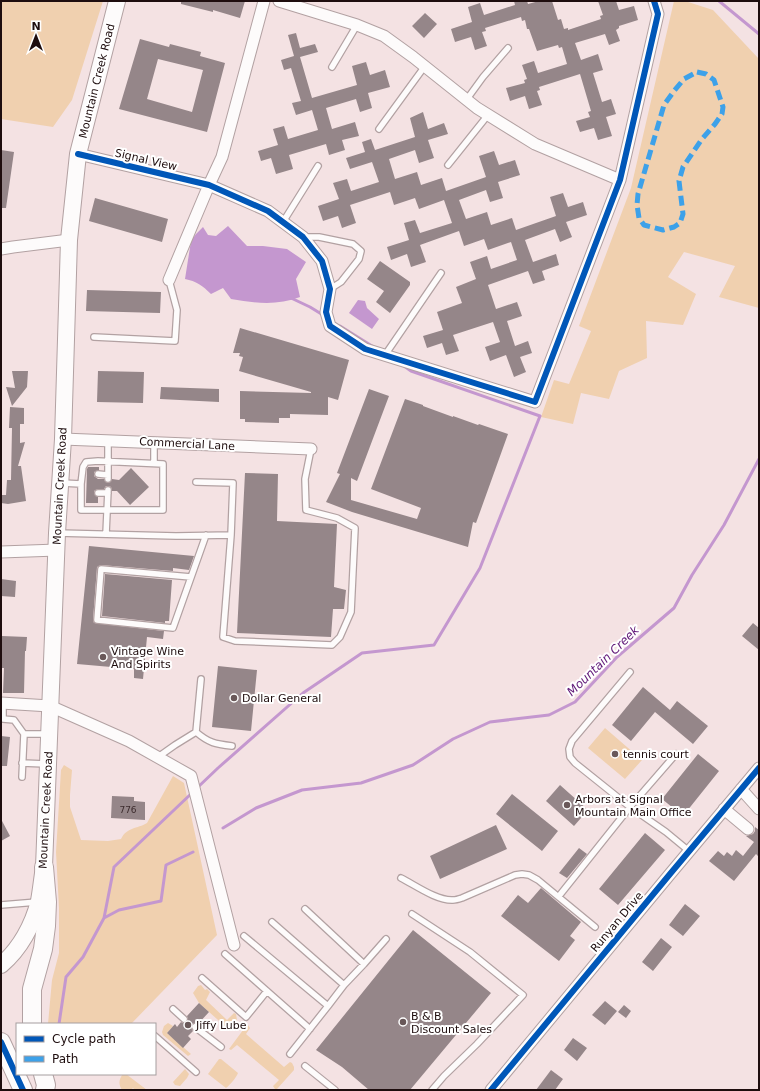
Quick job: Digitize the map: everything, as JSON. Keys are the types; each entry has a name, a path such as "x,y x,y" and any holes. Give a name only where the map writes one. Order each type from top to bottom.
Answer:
{"main road":[{"name":"Mountain Creek Road","path":"1,965 19,946 31,925 39,902 44,867 57,534 63,438 69,240 78,154 118,1"},
{"path":"32,1023 32,989 43,949 46,926 47,902 44,867"},
{"path":"2,1045 22,1090"},
{"path":"43,1075 46,1090"}],"street":[{"path":"169,280 222,157 264,1"},
{"path":"279,1 357,25 384,36 425,66 477,108 535,144 620,180"},
{"path":"330,289 326,312 330,326 365,349 535,402 620,180 658,14 654,1"},
{"name":"Signal View","path":"78,154 209,185 268,210 303,237 322,261 330,289"},
{"path":"1,249 13,246 69,240"},
{"name":"Commercial Lane","path":"63,438 311,449"},
{"path":"1,552 57,550"},
{"path":"2,703 50,706 129,741 191,776 234,945"},
{"name":"Runyan Drive","path":"491,1090 688,851 759,768"},
{"path":"741,789 759,809"},
{"path":"724,809 748,829"}],"lane":[{"path":"332,67 357,25"},
{"path":"466,99 508,48"},
{"path":"379,128 425,66"},
{"path":"448,165 488,115"},
{"path":"283,222 318,166"},
{"path":"303,237 319,237 353,244 361,251 359,259 341,282 330,289"},
{"path":"385,355 441,273"},
{"path":"94,337 175,342 177,310 169,280"},
{"path":"98,474 108,477 108,440"},
{"path":"154,442 154,464"},
{"path":"196,482 233,483 231,535 223,637 235,641 332,645 340,637 351,612 355,528 337,518 306,510 305,479 311,449"},
{"path":"108,461 154,464 163,464 163,510 81,510 84,493 81,484 84,474 83,467 86,462 108,461"},
{"path":"60,483 81,484"},
{"path":"98,493 108,492 106,534"},
{"path":"57,534 231,535"},
{"path":"191,578 101,569 97,620 173,628 191,578 206,535"},
{"path":"630,672 572,741 569,749 570,757 575,763 630,807 666,832 688,851"},
{"path":"196,732 201,679"},
{"path":"2,703 3,719 14,720 24,734 22,777"},
{"path":"196,732 213,744 232,746"},
{"path":"158,758 196,732"},
{"path":"24,734 49,734"},
{"path":"559,896 630,807 676,754"},
{"path":"22,763 48,764"},
{"path":"401,878 443,899 453,900 462,898 515,876 522,874 529,875 559,896 594,927"},
{"path":"1,905 39,902"},
{"path":"305,909 364,964"},
{"path":"412,914 470,952 523,995 432,1090"},
{"path":"272,922 344,985"},
{"path":"244,936 328,1006"},
{"path":"290,1054 344,985 386,939"},
{"path":"225,954 310,1029"},
{"path":"202,978 246,1017 267,991"},
{"path":"174,1009 184,1019"},
{"path":"195,1027 222,1047"},
{"path":"156,1037 196,1072"},
{"path":"305,1066 335,1090"}],"shaded area":[{"path":"1,1 103,1 72,100 53,127 1,119"},
{"path":"674,1 685,1 713,10 759,59 759,308 719,297 735,266 684,252 668,277 696,294 683,325 646,321 647,358 619,371 609,399 581,393 573,424 541,417 554,380 569,384 591,331 579,326 631,188"},
{"path":"228,226 247,246 287,249 306,262 296,279 300,297 274,303 231,299 223,288 211,294 199,284 185,279 191,241 196,234 203,227 208,235 216,236"},
{"path":"358,300 365,301 367,308 379,319 372,329 349,313"},
{"name":"tennis court","path":"605,728 642,760 625,779 588,748"},
{"path":"64,765 72,770 70,807 81,840 108,841 121,839 129,830 147,823 173,776 184,783 217,935 132,1023 48,1023 52,980 59,953 59,908 56,852 61,770"},
{"path":"201,985 205,990 207,989 210,992 206,1000 227,1020 234,1013 236,1014 237,1020 232,1027 227,1028 199,1003 193,993 198,986"},
{"path":"168,1023 173,1026 167,1033 191,1054 188,1056 163,1035 162,1032 164,1026"},
{"path":"248,1025 250,1028 246,1034 284,1067 290,1062 294,1067 294,1070 277,1089 273,1086 279,1080 237,1045 231,1050 229,1049"},
{"path":"219,1059 238,1073 226,1088 208,1074"},
{"path":"185,1069 189,1074 187,1078 180,1086 175,1085 173,1082"},
{"path":"122,1075 127,1075 147,1090 135,1090 133,1088 131,1090 122,1090 120,1086"}],"building":[{"path":"181,1 245,1 240,18 213,10 213,12 181,4"},
{"path":"514,1 527,1 528,4 539,1 552,1 558,20 561,19 564,29 568,28 568,30 601,19 600,16 603,15 598,1 616,1 619,10 634,6 638,20 619,26 616,30 620,41 609,45 605,34 575,43 581,60 598,54 603,70 593,73 602,102 611,99 616,114 606,117 612,136 598,140 594,128 580,132 576,121 590,117 588,112 591,111 580,74 539,87 540,90 537,91 542,105 529,109 525,96 510,101 506,88 525,83 524,80 527,79 522,65 534,61 538,73 567,64 562,47 559,48 558,45 537,51 529,29 527,29 525,20 522,21 521,17 485,28 486,31 482,32 487,46 475,50 471,37 455,42 451,29 472,22 468,7 480,3 484,15 515,5"},
{"path":"425,13 437,24 424,38 412,26"},
{"path":"296,33 300,48 315,44 318,52 300,57 312,98 357,85 352,66 366,62 370,75 385,70 390,87 368,93 372,108 360,112 356,99 326,108 332,129 355,122 359,136 342,140 345,150 329,155 326,144 289,155 293,169 276,174 271,158 261,161 258,151 278,145 273,129 284,126 288,139 318,130 312,110 296,115 292,103 301,101 291,68 284,70 281,60 294,56 288,35"},
{"path":"140,39 169,47 170,44 201,52 200,56 225,63 207,132 119,109","holes":["158,59 203,70 192,112 147,99"]},
{"path":"423,112 428,129 444,123 448,134 428,140 434,158 419,163 415,150 389,159 395,179 417,172 421,185 442,178 446,191 486,177 479,156 494,151 499,165 515,160 520,175 498,182 503,198 490,202 486,190 459,200 466,219 487,212 491,225 512,218 516,230 556,216 550,197 563,193 568,207 583,202 587,215 566,222 572,237 560,242 555,229 525,240 533,262 556,254 559,265 542,271 545,280 533,284 528,271 488,285 496,309 517,302 522,316 507,321 515,346 528,341 532,353 520,357 526,372 514,377 506,355 490,361 485,347 500,342 493,322 453,335 459,351 446,355 442,343 427,348 423,336 443,330 437,312 462,303 456,287 476,279 470,262 487,256 491,269 517,260 511,242 488,250 484,239 464,246 459,231 420,245 426,262 411,267 407,254 391,260 387,247 409,240 404,223 415,220 420,233 452,223 444,200 419,209 415,198 394,205 390,192 350,205 356,223 342,228 338,216 323,221 318,206 339,199 333,183 347,179 351,191 379,182 372,162 350,169 346,158 365,152 362,142 371,139 375,150 415,137 410,118"},
{"path":"1,150 14,152 6,208 1,208"},
{"path":"95,198 168,219 162,242 89,221"},
{"path":"380,261 410,282 410,285 390,313 376,302 384,291 367,279"},
{"path":"87,290 161,292 160,313 86,311"},
{"path":"240,328 349,360 338,400 328,397 328,415 290,414 290,418 279,418 279,423 245,422 245,419 240,419 240,391 311,392 239,371 243,357 239,356 240,353 233,353"},
{"path":"12,371 28,371 27,387 12,406 6,387 15,388"},
{"path":"98,371 144,372 143,403 97,402"},
{"path":"161,387 219,389 219,402 160,399"},
{"path":"369,389 389,396 357,481 351,478 351,500 417,519 421,508 371,489 405,399 453,417 508,434 476,523 473,522 468,547 352,512 326,502 340,474 337,473"},
{"path":"10,407 24,408 24,424 20,424 20,443 25,442 18,466 21,466 26,501 8,504 1,503 1,495 6,495 7,480 11,480 12,428 9,428"},
{"path":"88,467 99,467 99,470 94,472 94,476 98,479 104,479 108,483 112,479 119,480 131,468 149,487 130,505 117,491 112,491 111,487 108,486 104,489 94,491 95,495 98,497 98,503 86,503"},
{"path":"245,473 278,474 277,521 337,524 334,587 346,590 344,609 333,609 331,637 237,633"},
{"path":"89,546 194,556 189,570 173,568 173,571 101,565 97,567 94,623 164,631 163,639 147,637 143,679 134,678 134,669 77,664"},
{"path":"105,574 172,580 169,621 165,621 165,623 102,616"},
{"path":"1,579 16,581 15,597 1,596"},
{"path":"753,623 759,628 759,650 742,636"},
{"path":"2,636 27,637 25,651 24,693 3,693 4,668 1,668"},
{"name":"Dollar General","path":"218,666 257,670 251,731 212,727"},
{"path":"643,687 670,710 677,701 708,726 693,744 655,712 631,741 612,725"},
{"path":"1,736 10,737 7,766 1,766"},
{"path":"698,754 719,771 683,816 662,799"},
{"name":"Arbors at Signal Mountain Main Office","path":"560,785 588,810 574,826 546,801"},
{"path":"512,794 558,831 542,851 496,814"},
{"path":"112,796 134,797 134,801 145,802 145,820 111,818"},
{"path":"1,819 10,836 1,841"},
{"path":"496,825 507,849 440,879 430,856"},
{"path":"755,827 759,830 759,857 756,854 734,881 709,861 718,851 724,856 727,852 732,856 736,850 743,856 754,842 746,836 753,834"},
{"path":"645,833 665,850 618,905 599,889"},
{"path":"579,848 587,854 567,878 559,873"},
{"path":"541,888 581,922 570,936 575,940 559,961 501,916 518,895 528,903"},
{"path":"685,904 700,916 683,936 669,925"},
{"name":"B & B Discount Sales","path":"413,930 491,993 410,1090 369,1090 342,1067 316,1050"},
{"path":"661,938 672,947 653,971 642,962"},
{"path":"605,1001 617,1011 605,1025 592,1015"},
{"name":"Jiffy Lube","path":"199,1003 209,1012 198,1024 195,1023 191,1025 193,1031 188,1036 191,1039 183,1048 167,1033 175,1024 177,1027 181,1022 187,1022 187,1016"},
{"path":"624,1005 631,1011 626,1018 618,1012"},
{"path":"573,1038 587,1048 577,1061 564,1050"},
{"path":"551,1070 563,1079 555,1090 536,1090"}],"waterway":[{"path":"719,1 759,34"},
{"path":"291,298 323,315"},
{"path":"340,326 372,346"},
{"path":"197,788 303,693 362,653 434,645 480,568 540,416 411,371 404,366"},
{"name":"Mountain Creek","path":"223,828 256,808 302,790 361,783 413,765 453,739 490,722 549,715 575,702 617,657 674,608 692,575 724,525 759,459"},
{"path":"59,1023 66,977 83,957 104,918 114,867 193,792"},
{"path":"104,918 119,910 161,901 166,865 193,852"}],"marked path":[{"path":"697,72 706,74 714,80 723,107 722,114 702,139 683,167 679,181 683,214 680,223 674,227 663,230 644,225 639,218 637,205 638,194 664,105 684,79 697,72"}],"cycle path":[{"path":"78,154 209,185 268,211 303,237 322,261 330,289 326,312 330,326 365,349 535,402 620,180 658,14 654,1"},
{"path":"491,1090 759,768"},
{"path":"1,1042 16,1075"},
{"path":"16,1075 23,1090"}],"place":[{"name":"Vintage Wine And Spirits","path":"103,657"},
{"name":"Dollar General","path":"234,698"},
{"name":"tennis court","path":"615,754"},
{"name":"Arbors at Signal Mountain Main Office","path":"567,805"},
{"name":"B & B Discount Sales","path":"403,1022"},
{"name":"Jiffy Lube","path":"188,1025"}]}
